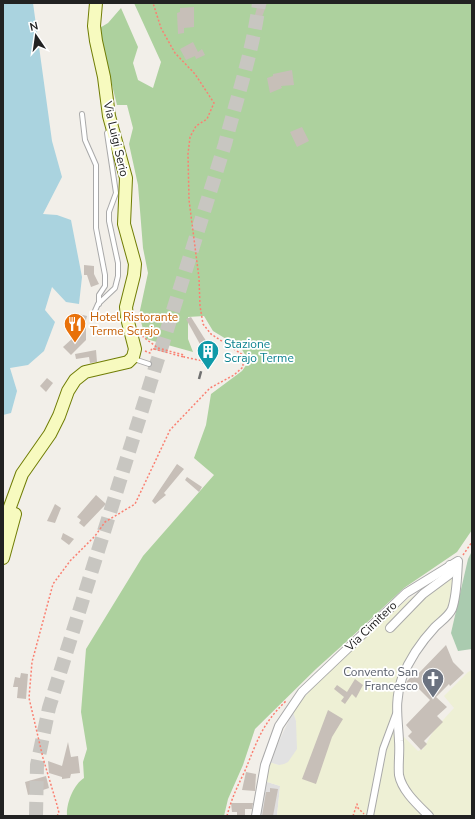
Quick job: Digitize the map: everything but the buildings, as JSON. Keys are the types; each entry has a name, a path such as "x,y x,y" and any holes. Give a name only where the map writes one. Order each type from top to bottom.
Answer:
{"main road":[{"name":"Via Luigi Serio","path":"96,3 94,26 112,127 126,178 124,224 134,264 134,275 126,307 127,318 135,349 131,359"},
{"path":"3,526 22,474 38,449 50,434 59,416 68,390 75,380 85,372 120,365 131,359"},
{"path":"3,558 17,507 38,449"}],"street":[{"path":"390,628 423,594 450,574 454,563"},
{"path":"368,816 383,749 396,714 402,678 410,662 434,628 451,610 457,578 454,563"},
{"name":"Via Cimitero","path":"256,816 267,758 279,726 302,692 406,593 454,563"},
{"path":"396,714 399,737 399,774 403,786 415,802 429,816"}],"lane":[{"path":"82,114 85,140 96,165 96,228 105,275 105,286 100,295 94,313"},
{"path":"98,304 115,288 118,276 118,263 109,221 109,212 116,193 107,133 112,127"},
{"path":"131,359 149,364"}],"path":[{"path":"57,816 57,805 43,758 29,698 32,662 53,584 70,561 95,536 105,522 135,504 170,430 210,388 234,375 243,367 244,361 243,355 211,334 203,324 200,306 199,278 188,200 188,154 190,137 196,126 207,119 214,103 195,74 175,53 161,28 153,3"},
{"path":"138,337 144,336 158,348 184,355 184,357"},
{"path":"154,349 208,362"},
{"path":"454,563 472,542"},
{"path":"352,816 357,804 358,808 368,816"}],"shaded area":[{"path":"293,712 296,721 297,749 288,762 284,764 279,765 269,762"},
{"path":"264,781 280,786 277,816 259,816"}],"green space":[{"path":"134,3 472,3 472,530 457,552 404,588 316,669 255,729 243,765 228,799 224,816 67,816 71,794 80,781 84,778 83,762 87,749 81,712 86,649 143,556 214,475 194,458 206,425 211,394 242,371 249,361 241,348 213,331 204,316 188,317 188,339 193,352 146,339 139,315 148,273 143,248 138,185 129,144 133,128 127,105 117,105 98,29 108,23 121,8 138,47 133,63 138,80 153,88 161,62"},
{"path":"472,551 472,649 458,651 451,633 468,559"},
{"path":"442,578 452,578 455,582 447,611 434,622 402,670 393,726 418,751 423,749 434,730 454,708 444,696 468,672 472,670 472,816 277,816 280,786 264,781 269,762 279,765 296,721 293,712 300,702 315,685 404,602"}],"water":[{"path":"3,3 33,3 52,141 62,177 43,214 57,215 71,220 82,277 79,304 66,302 52,287 45,310 55,322 44,351 28,365 10,368 17,391 11,413 3,415"}],"tunnel":[{"path":"36,816 37,765 49,708 225,144 249,56 259,3"}],"railway":[{"path":"199,379 208,346"}],"place":[{"name":"Hotel Ristorante Terme Scrajo","path":"75,344"},
{"name":"Stazione Scrajo Terme","path":"208,370"},
{"name":"Convento San Francesco","path":"433,698"}]}
